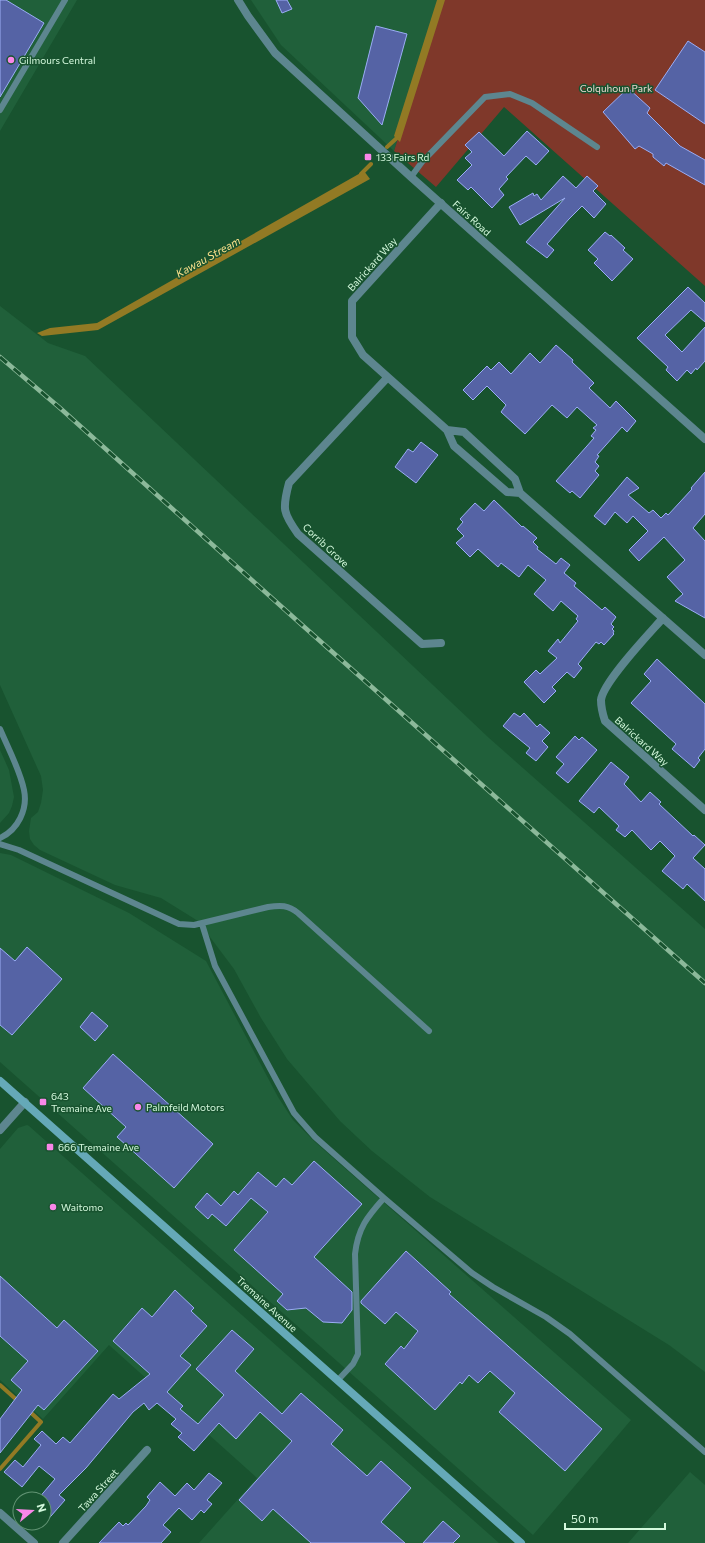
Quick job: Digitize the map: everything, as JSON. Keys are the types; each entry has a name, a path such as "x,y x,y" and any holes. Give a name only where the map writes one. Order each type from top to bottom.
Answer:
{"main road":[{"name":"Tremaine Avenue","path":"0,1081 521,1543"}],"street":[{"name":"Fairs Road","path":"238,0 275,53 411,177 705,439"},
{"name":"Balrickard Way","path":"441,203 352,301 352,337 363,355 447,430 454,446 507,492 520,493"},
{"name":"Corrib Grove","path":"387,378 289,483 284,501 287,518 298,534 422,644 441,644"},
{"name":"Balrickard Way","path":"447,430 464,432 515,478 520,493 705,655"},
{"name":"Balrickard Way","path":"663,618 609,682 602,699 602,710 605,722 705,810"},
{"path":"0,1130 25,1102"},
{"name":"Tawa Street","path":"63,1543 147,1450"},
{"path":"0,1513 34,1543"}],"lane":[{"path":"0,110 65,0"},
{"path":"411,177 422,162 486,97 510,94 532,103 597,147"},
{"path":"0,729 21,780 25,799 21,816 17,823 8,834 0,838"},
{"path":"0,844 19,850 179,924 187,926 202,924 268,907 288,906 304,918 429,1031"},
{"path":"202,924 215,966 294,1113 315,1137 472,1273 493,1287 546,1317 570,1334 705,1452"},
{"path":"338,1380 353,1364 358,1354 355,1268 357,1240 367,1217 384,1198"}],"shaded area":[{"path":"0,0 77,0 0,131"},
{"path":"251,0 442,0 394,151 281,45"},
{"path":"437,0 445,0 400,142 394,136"},
{"path":"364,171 370,179 98,330 42,336 37,333 50,328 97,323"},
{"path":"0,306 48,343 85,356 489,738 705,929 705,1372 669,1345 430,1197 372,1151 340,1121 287,1059 261,1018 234,969 198,921 161,898 115,885 40,850 30,839 29,831 31,818 38,812 41,803 43,790 41,776 0,685"},
{"path":"0,750 9,770 14,797 9,813 0,823"},
{"path":"0,853 11,855 129,913 206,961 278,1097 293,1120 315,1142 631,1420 533,1535 0,1062"},
{"path":"27,1125 499,1543 199,1543 257,1478 109,1345 43,1419 0,1380 0,1149 18,1128"},
{"path":"690,1472 705,1485 705,1543 628,1543"}],"green space":[{"name":"Colquhoun Park","path":"442,0 705,0 705,286 504,107 436,187 394,151"}],"building":[{"name":"Gilmours Central","path":"0,0 6,0 44,23 0,97"},
{"path":"276,0 287,0 292,9 282,13"},
{"path":"376,26 407,34 382,125 358,98"},
{"path":"688,41 705,52 705,124 655,90"},
{"path":"628,88 650,108 647,113 680,146 705,160 705,185 666,163 664,166 653,157 653,154 639,146 635,149 603,112"},
{"path":"527,131 549,151 536,165 526,156 506,177 508,179 499,189 504,195 492,208 471,187 468,190 457,180 472,165 465,158 472,152 465,145 479,132 504,156"},
{"path":"563,176 576,188 587,176 598,186 593,191 606,204 594,218 582,206 547,244 554,250 547,258 526,242 565,198 520,225 509,207 533,193 534,196 537,194 541,200"},
{"path":"605,232 610,236 611,235 625,248 623,250 633,259 612,281 594,263 598,259 588,250"},
{"path":"688,287 705,303 705,322 691,310 665,335 682,352 705,327 705,361 691,374 687,370 677,381 666,370 668,367 637,338"},
{"path":"556,345 573,360 572,362 594,383 589,388 610,408 616,401 636,421 627,432 622,427 597,455 599,456 595,462 599,466 595,471 599,475 580,498 572,491 570,493 556,481 594,438 591,436 596,430 593,428 597,425 577,407 567,418 552,405 525,434 501,412 506,405 487,386 473,400 463,390 487,366 491,370 499,362 511,374 530,353 540,363"},
{"path":"421,442 438,455 416,483 395,467 408,449 413,452"},
{"path":"705,472 705,514 693,528 705,541 705,618 675,601 683,594 667,577 685,560 664,537 639,561 629,550 648,531 633,516 627,523 615,512 605,525 594,516 627,477 639,488 628,495 649,513 653,510 661,518 666,513 668,515 692,489 691,488"},
{"path":"494,500 522,527 523,526 537,538 533,542 538,547 537,549 556,564 561,558 570,565 564,573 576,583 574,586 602,610 605,607 616,617 611,624 614,627 612,629 614,634 604,645 601,642 599,644 596,642 578,664 582,668 574,678 567,672 552,687 556,691 544,703 524,682 536,670 540,674 557,658 548,651 558,639 560,643 578,621 576,619 578,616 561,601 553,611 534,594 546,580 528,565 519,577 501,563 498,567 478,549 470,557 456,543 464,536 457,529 463,522 460,519 475,503 484,511"},
{"path":"657,659 705,704 705,749 698,758 700,760 694,768 672,749 676,744 631,703 651,681 644,674"},
{"path":"514,713 520,717 524,713 537,727 540,724 550,733 542,741 548,747 536,761 526,753 530,748 503,726"},
{"path":"575,736 579,740 582,737 597,750 568,783 556,773 564,764 556,757"},
{"path":"611,762 629,777 624,784 641,802 650,792 661,802 659,804 693,836 694,835 705,845 693,858 705,869 705,901 687,884 683,889 662,871 675,856 660,841 651,850 632,830 625,837 616,830 619,826 599,807 594,813 579,801"},
{"path":"27,947 62,979 12,1035 0,1025 0,948 15,961"},
{"path":"92,1012 108,1026 95,1041 80,1027"},
{"name":"Palmfeild Motors","path":"113,1054 213,1144 174,1188 117,1137 126,1127 83,1088"},
{"path":"314,1161 362,1204 314,1257 352,1292 352,1310 342,1323 323,1322 306,1308 287,1310 277,1301 283,1294 234,1250 268,1212 251,1198 226,1226 212,1214 208,1219 195,1207 207,1193 221,1206 234,1191 238,1195 258,1172 276,1187 284,1178 292,1185"},
{"path":"406,1251 451,1292 449,1294 602,1429 565,1471 499,1412 515,1393 490,1371 478,1383 469,1375 462,1384 460,1382 435,1410 385,1364 401,1346 404,1349 418,1331 396,1312 385,1324 361,1303 361,1301"},
{"path":"0,1276 57,1328 64,1320 98,1351 44,1410 38,1405 0,1453 0,1419 22,1390 11,1380 28,1361 0,1336"},
{"path":"175,1290 194,1308 191,1311 207,1326 180,1356 191,1365 167,1392 183,1406 180,1409 198,1424 224,1395 196,1369 232,1330 254,1349 235,1371 282,1414 301,1393 343,1430 331,1444 367,1476 381,1461 411,1488 381,1522 405,1543 311,1543 273,1509 262,1521 239,1500 292,1441 260,1412 236,1439 219,1423 194,1451 178,1437 182,1433 171,1424 176,1419 157,1403 149,1410 144,1403 133,1412 86,1468 59,1495 65,1500 52,1515 52,1491 45,1491 55,1479 39,1466 22,1487 4,1472 15,1460 23,1467 41,1445 34,1439 42,1431 56,1444 63,1437 70,1443 113,1394 119,1399 150,1374 113,1341 142,1308 152,1317"},
{"path":"209,1473 222,1483 207,1500 212,1504 204,1513 201,1510 192,1520 179,1508 163,1525 171,1532 161,1543 99,1543 119,1522 123,1526 126,1523 128,1525 146,1506 150,1500 147,1497 160,1482 175,1496 187,1483 194,1490"},
{"path":"443,1521 460,1536 453,1543 423,1543"}],"waterway":[{"name":"Kawau Stream","path":"387,147 399,136"},
{"name":"Kawau Stream","path":"361,174 371,164"},
{"path":"0,1385 19,1402"},
{"path":"0,1469 41,1422 28,1410"}],"railway":[{"path":"0,357 60,408 705,983"}],"place":[{"name":"Gilmours Central","path":"11,60"},
{"name":"133 Fairs Rd","path":"368,157"},
{"name":"643 Tremaine Ave","path":"43,1102"},
{"name":"Palmfeild Motors","path":"138,1107"},
{"name":"666 Tremaine Ave","path":"50,1147"},
{"name":"Waitomo","path":"53,1207"}]}
